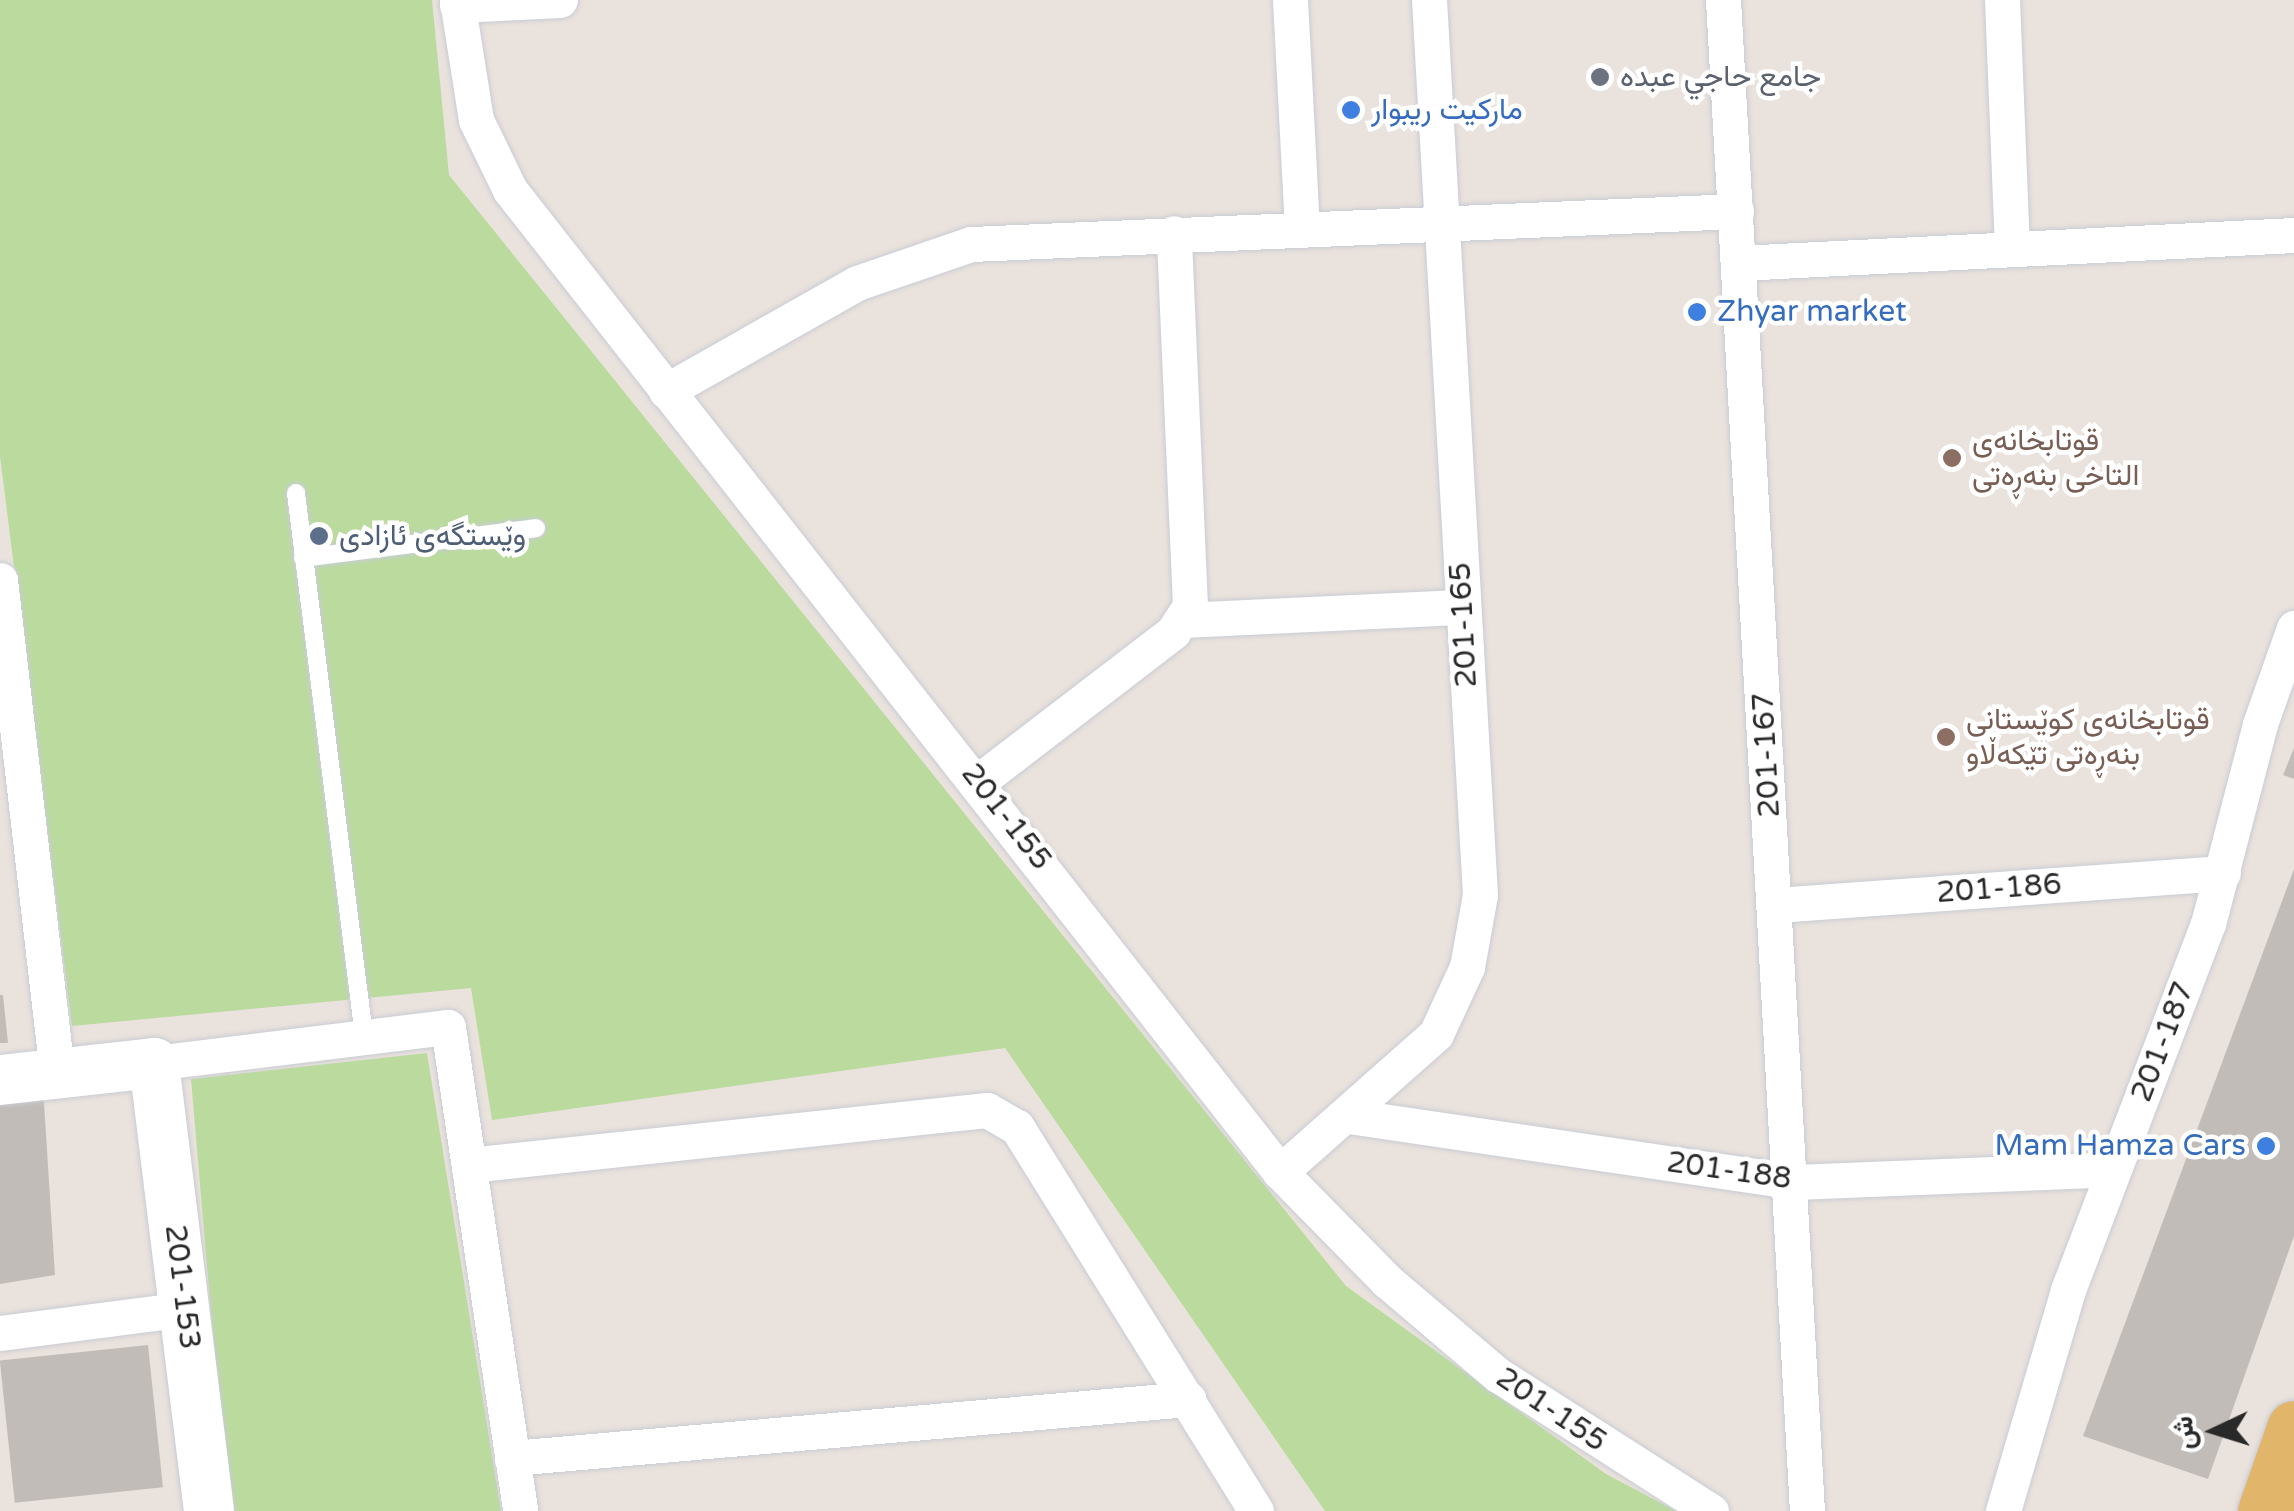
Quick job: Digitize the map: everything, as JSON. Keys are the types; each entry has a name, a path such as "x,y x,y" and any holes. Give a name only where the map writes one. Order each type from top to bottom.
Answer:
{"main road":[{"path":"2265,1511 2294,1428"}],"street":[{"path":"457,3 560,0"},
{"path":"1290,0 1302,228"},
{"name":"201-165","path":"1280,1172 1349,1116 1436,1034 1468,967 1480,895 1430,0"},
{"name":"201-167","path":"1723,0 1794,1182 1807,1511"},
{"path":"2002,0 2012,246"},
{"name":"201-155","path":"457,3 466,83 490,156 532,221 979,781 1280,1172 1386,1282 1498,1375 1711,1511"},
{"path":"666,391 856,283 932,252 1011,240 1736,211"},
{"path":"979,781 1184,620 1193,591 1174,234"},
{"path":"1739,263 2012,246 2294,235"},
{"path":"0,580 57,1074"},
{"path":"1184,620 1463,607"},
{"name":"201-187","path":"2004,1511 2048,1352 2224,872 2260,724 2294,628"},
{"name":"201-186","path":"1776,905 2224,872"},
{"path":"0,1080 448,1026 520,1511"},
{"name":"201-153","path":"154,1063 209,1511"},
{"path":"468,1164 987,1110 1017,1127 1256,1511"},
{"name":"201-188","path":"1349,1116 1794,1182 2113,1170"},
{"path":"0,1333 184,1309"},
{"path":"512,1458 1188,1398"}],"lane":[{"path":"296,492 364,1036"},
{"path":"303,558 536,528"}],"green space":[{"path":"0,0 432,0 449,175 1346,1286 1606,1474 1676,1511 1325,1511 1005,1048 492,1120 471,988 72,1026 0,456"},
{"path":"427,1053 501,1511 228,1511 191,1079"}],"building":[{"path":"2294,748 2294,779 2283,775"},
{"path":"2294,869 2294,1236 2208,1479 2083,1436"},
{"path":"3,995 8,1043 0,1043"},
{"path":"43,1088 55,1275 0,1284 0,1093"},
{"path":"148,1345 163,1487 15,1503 0,1361"}],"place":[{"name":"جامع حاجي عبده","path":"1600,77"},
{"name":"ماركيت ريبوار","path":"1351,110"},
{"name":"Zhyar market","path":"1697,312"},
{"name":"قوتابخانەی التاخی بنەڕەتی","path":"1952,458"},
{"name":"وێستگەی ئازادی","path":"319,536"},
{"name":"قوتابخانەی کوێستانی بنەڕەتی تێکەڵاو","path":"1946,737"},
{"name":"Mam Hamza Cars","path":"2266,1146"}]}
